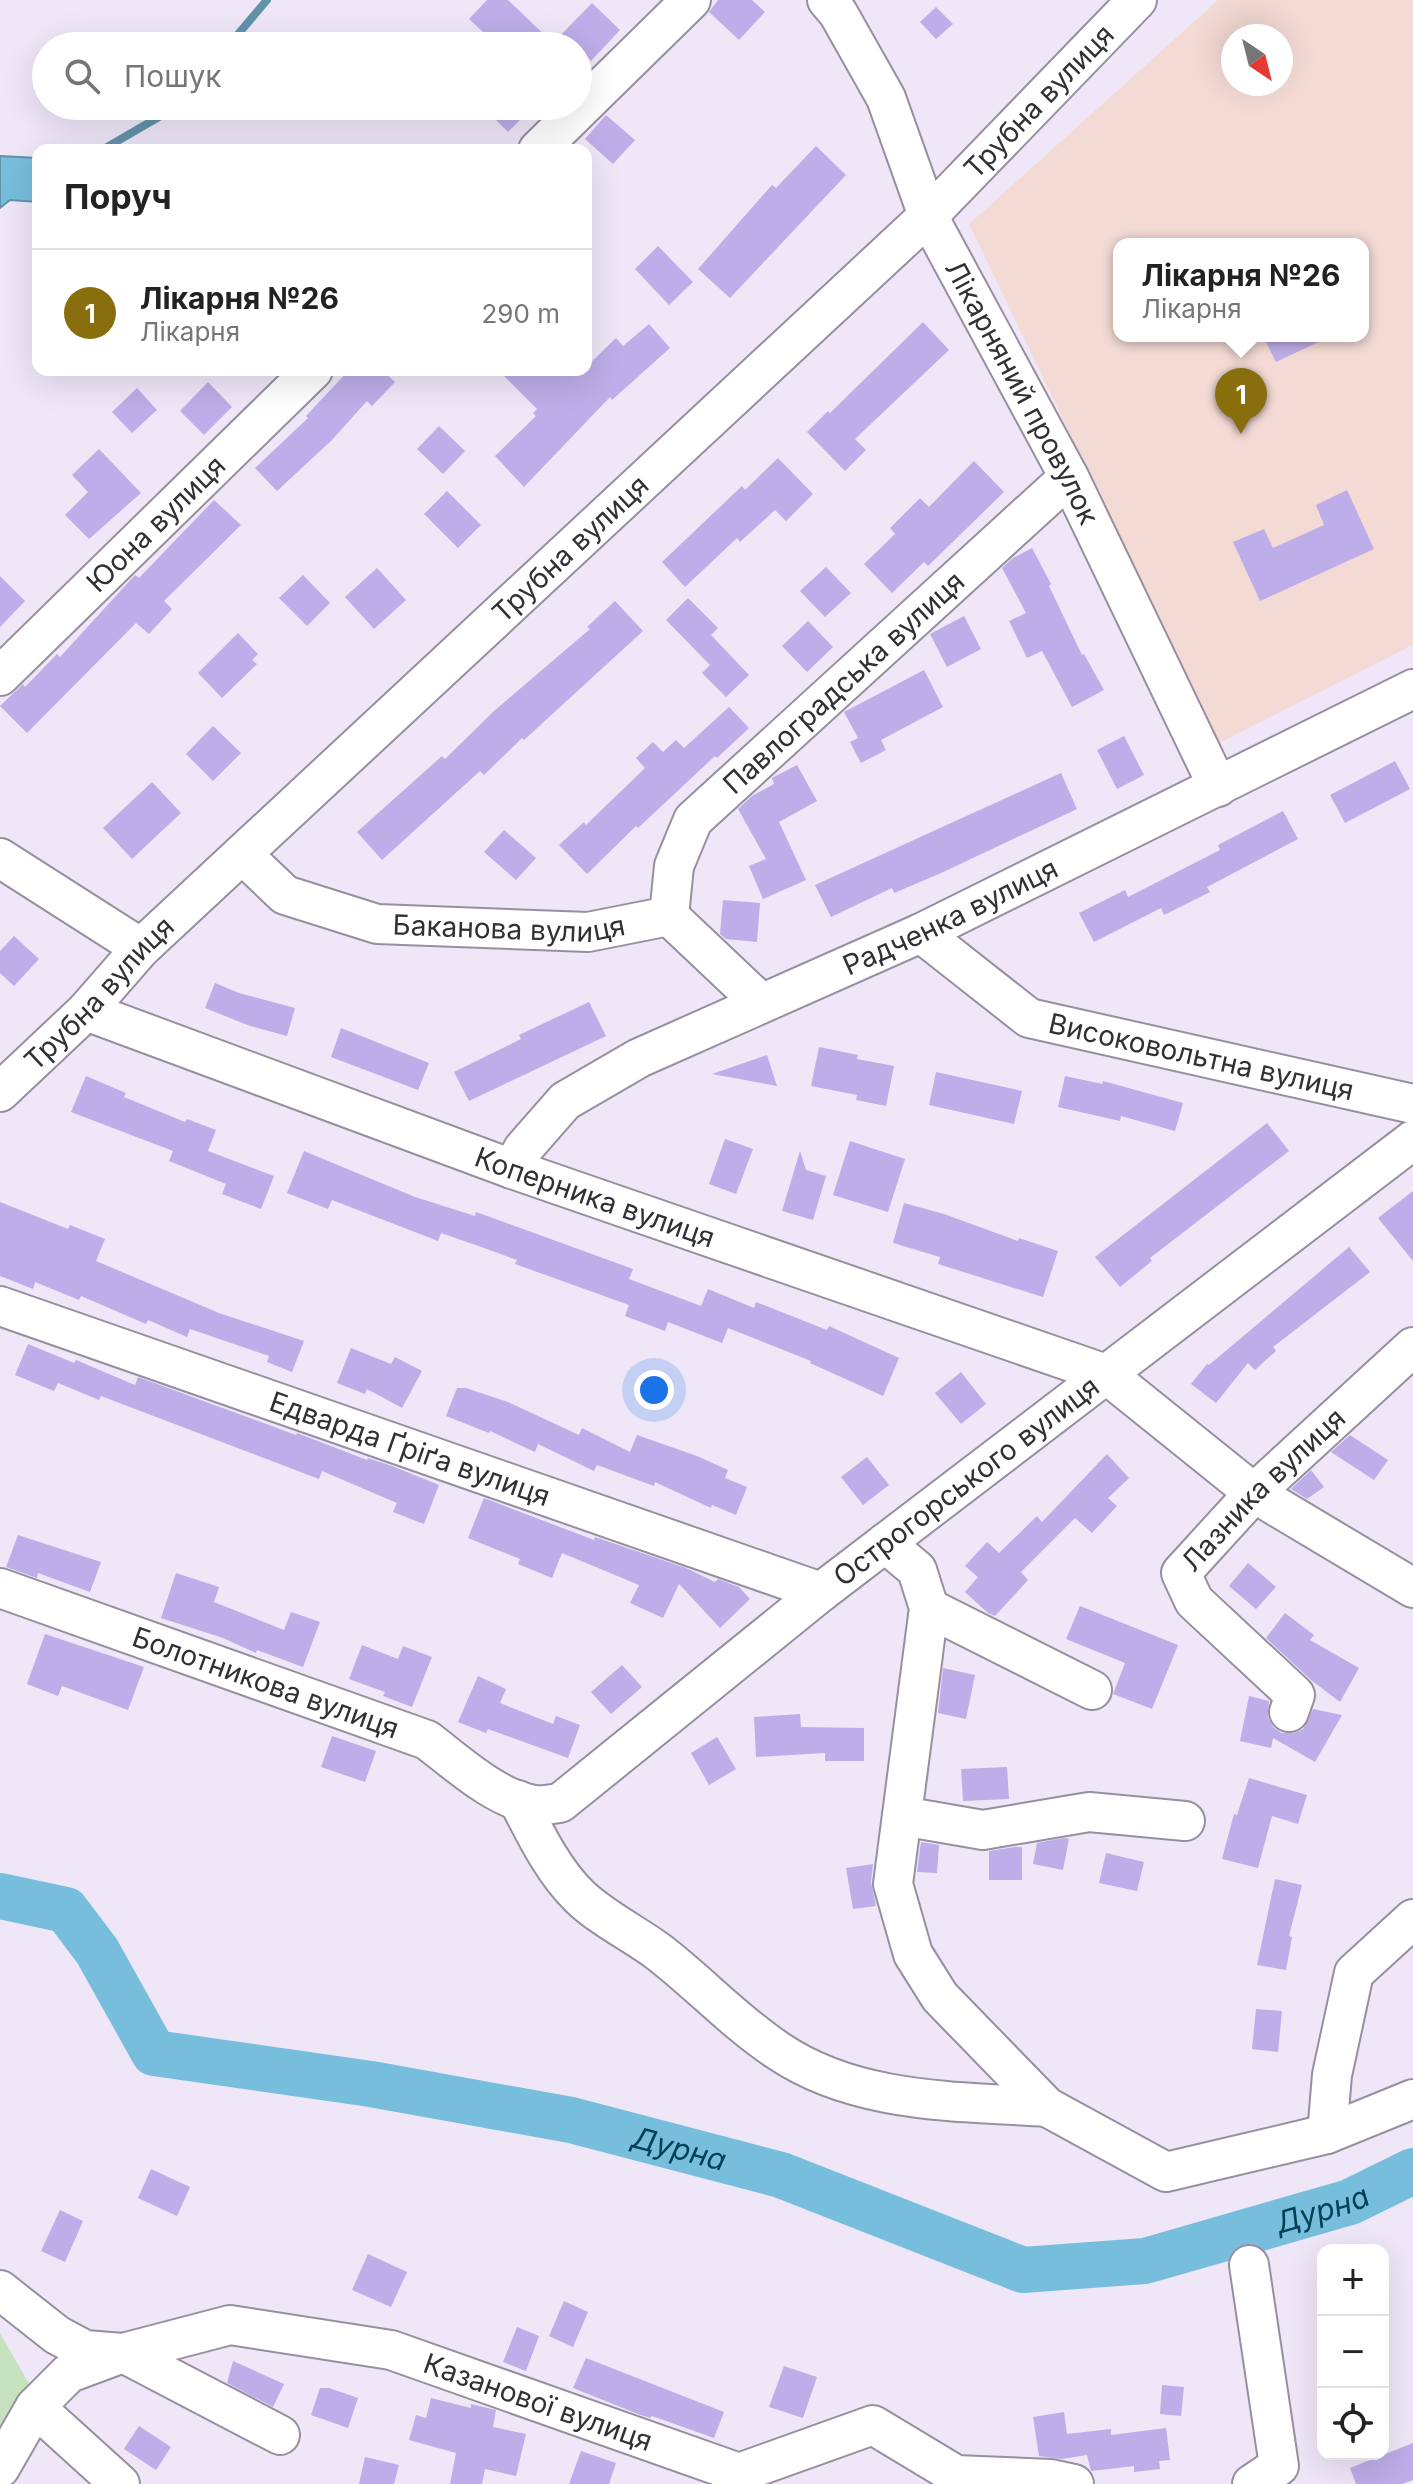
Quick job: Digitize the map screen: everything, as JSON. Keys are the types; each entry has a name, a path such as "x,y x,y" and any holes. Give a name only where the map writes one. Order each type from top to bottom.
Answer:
{"street":[{"path":"592,97 691,0"},
{"name":"Лікарняний провулок","path":"827,0 838,13 886,98 928,216 1069,477 1218,787"},
{"name":"Трубна вулиця","path":"0,1092 86,1011 141,948 928,216 1137,0"},
{"path":"544,144 569,120"},
{"name":"Юона вулиця","path":"0,676 307,376"},
{"name":"Павлоградська вулиця","path":"669,916 674,866 693,820 1069,477"},
{"name":"Радченка вулиця","path":"512,1169 523,1149 565,1101 639,1058 921,933 1413,689"},
{"name":"Баканова вулиця","path":"242,854 285,895 377,924 588,932 669,916"},
{"path":"0,858 141,948"},
{"path":"669,916 760,1002"},
{"name":"Високовольтна вулиця","path":"921,933 1029,1018 1413,1104"},
{"name":"Коперника вулиця","path":"86,1011 512,1169 1106,1374 1254,1493 1413,1588"},
{"name":"Острогорського вулиця","path":"518,1800 536,1805 560,1803 821,1592 1413,1140"},
{"name":"Едварда Ґріґа вулиця","path":"0,1306 821,1592"},
{"name":"Лазника вулиця","path":"1289,1712 1295,1695 1194,1601 1181,1573 1254,1493 1413,1347"},
{"path":"885,1543 917,1570 929,1608 893,1884 913,1954 940,1997 1047,2107 1166,2172 1327,2134 1413,2099"},
{"name":"Болотникова вулиця","path":"0,1588 427,1740 478,1779 518,1800"},
{"path":"929,1608 1092,1690"},
{"path":"518,1800 543,1848 580,1897 660,1954 779,2052 823,2075 869,2090 921,2099 1047,2107"},
{"path":"902,1816 983,1830 1089,1812 1185,1821"},
{"path":"1327,2134 1332,2075 1354,1973 1413,1919"},
{"path":"1249,2265 1279,2466 1252,2484"},
{"name":"Казанової вулиця","path":"0,2290 57,2335 85,2350 123,2353 230,2325 391,2350 744,2478 873,2425 956,2475 1051,2479 1074,2484"},
{"path":"0,2468 35,2407 69,2373 123,2353 280,2435"},
{"path":"35,2407 120,2484"}],"shaded area":[{"path":"1218,0 1413,0 1413,645 1219,743 969,224"}],"green space":[{"path":"0,2333 31,2387 0,2442"}],"water":[{"path":"0,156 32,158 32,202 10,200 0,208"}],"building":[{"path":"487,0 508,0 541,32 483,32 469,19"},
{"path":"718,0 752,0 765,12 739,40 709,12"},
{"path":"592,3 620,30 592,60 592,32 564,32"},
{"path":"936,7 953,24 936,39 920,22"},
{"path":"606,115 635,140 613,164 585,139"},
{"path":"496,120 520,120 508,132"},
{"path":"816,146 846,175 730,298 698,269 772,185 776,188"},
{"path":"658,246 693,282 669,305 635,269"},
{"path":"923,322 949,350 855,439 866,450 845,471 807,432"},
{"path":"649,324 670,348 612,400 610,397 524,487 495,456 536,416 533,413 537,409 504,376 592,376 592,361 616,338 623,346"},
{"path":"1266,342 1318,342 1276,362"},
{"path":"343,376 388,376 395,382 372,406 367,401 332,440 277,491 255,468 308,418 306,416"},
{"path":"208,382 232,407 204,435 180,411"},
{"path":"137,388 157,410 132,433 112,412"},
{"path":"439,426 465,451 443,474 417,449"},
{"path":"99,449 141,493 89,539 65,515 88,492 72,475"},
{"path":"778,458 813,494 786,521 775,510 740,542 737,538 685,587 662,562 742,486 745,490"},
{"path":"974,461 1004,492 928,566 924,562 892,593 864,564 895,534 890,528 920,498 929,507"},
{"path":"1347,490 1374,549 1260,601 1233,542 1264,529 1273,548 1324,525 1316,505"},
{"path":"447,491 481,525 458,548 424,514"},
{"path":"214,500 241,525 164,601 172,609 149,634 136,623 27,733 0,706 23,684 25,687 57,654 60,657 135,575 139,578"},
{"path":"1032,548 1082,655 1104,690 1072,707 1042,651 1027,658 1009,621 1026,613 1002,568"},
{"path":"826,567 851,593 825,617 800,591"},
{"path":"377,568 406,600 374,629 345,597"},
{"path":"303,575 330,603 307,626 279,598"},
{"path":"0,576 25,601 0,627"},
{"path":"688,598 718,628 711,635 749,675 726,697 702,673 710,665 666,620"},
{"path":"615,601 643,631 524,740 522,738 484,775 480,771 382,860 357,832 442,756 445,759 494,711 590,629 587,627"},
{"path":"964,616 981,649 947,667 930,634"},
{"path":"808,621 833,647 807,672 782,646"},
{"path":"238,633 258,654 252,660 257,664 222,698 198,673"},
{"path":"924,670 943,707 881,740 886,750 861,763 850,742 858,738 844,712"},
{"path":"729,707 749,728 638,828 636,826 587,874 559,845 584,822 586,825 645,768 636,758 653,742 663,752 676,740 684,748"},
{"path":"213,726 241,753 213,781 186,754"},
{"path":"1124,736 1144,775 1117,789 1097,750"},
{"path":"1395,761 1410,789 1345,823 1330,795"},
{"path":"797,765 817,801 779,822 806,880 763,899 749,866 766,859 738,809 752,796 774,784 772,778"},
{"path":"1061,773 1077,809 939,874 894,893 892,888 831,917 815,885"},
{"path":"152,782 181,813 132,859 103,828"},
{"path":"1283,811 1298,839 1207,887 1210,892 1164,915 1161,908 1094,942 1079,913 1125,890 1128,897 1220,850 1218,845"},
{"path":"504,830 536,858 516,880 484,852"},
{"path":"723,900 760,903 757,942 726,939 720,934"},
{"path":"14,936 39,959 14,986 0,973 0,951"},
{"path":"215,983 295,1008 287,1036 250,1026 205,1008"},
{"path":"589,1002 606,1036 469,1101 454,1072 521,1039 519,1035"},
{"path":"341,1028 429,1063 418,1090 331,1057"},
{"path":"819,1047 894,1066 886,1106 856,1100 857,1095 811,1086"},
{"path":"767,1055 777,1086 712,1074"},
{"path":"936,1072 1022,1091 1014,1124 929,1105"},
{"path":"86,1076 126,1093 124,1097 185,1122 187,1119 216,1130 208,1151 274,1176 261,1209 222,1194 226,1184 169,1161 173,1151 71,1112"},
{"path":"1065,1076 1102,1084 1103,1081 1183,1103 1175,1131 1121,1116 1120,1121 1058,1107"},
{"path":"1267,1123 1289,1151 1150,1258 1152,1261 1120,1287 1095,1257"},
{"path":"725,1139 753,1149 736,1194 709,1184"},
{"path":"850,1141 905,1159 888,1212 833,1195"},
{"path":"304,1151 415,1197 475,1216 476,1212 633,1269 629,1279 701,1306 708,1289 754,1308 756,1302 827,1330 829,1326 899,1358 883,1396 811,1361 728,1328 722,1343 668,1322 665,1331 625,1316 629,1305 515,1264 517,1260 487,1249 441,1233 438,1241 332,1200 328,1209 287,1193"},
{"path":"800,1151 806,1170 826,1176 813,1220 782,1211"},
{"path":"1413,1191 1413,1261 1378,1218"},
{"path":"0,1202 68,1229 70,1225 105,1239 96,1261 219,1313 304,1341 292,1372 267,1362 269,1356 190,1329 187,1337 148,1320 146,1324 81,1296 79,1300 35,1282 33,1289 0,1276"},
{"path":"904,1203 1058,1251 1043,1297 938,1264 940,1257 893,1243"},
{"path":"1349,1247 1370,1272 1273,1347 1276,1351 1255,1370 1248,1363 1216,1403 1191,1384 1207,1364"},
{"path":"28,1344 135,1385 138,1377 439,1485 424,1524 393,1512 397,1503 322,1471 319,1479 101,1396 99,1400 58,1383 54,1391 15,1375"},
{"path":"351,1348 391,1364 395,1357 422,1371 402,1408 367,1389 365,1394 337,1383"},
{"path":"961,1372 986,1404 961,1424 935,1393"},
{"path":"457,1388 508,1402 579,1435 582,1428 630,1452 637,1435 728,1470 725,1478 747,1487 736,1515 712,1505 711,1508 655,1482 654,1486 597,1465 594,1471 538,1444 535,1452 490,1431 446,1416"},
{"path":"1350,1435 1388,1460 1374,1480 1331,1452"},
{"path":"1107,1454 1129,1478 1108,1498 1117,1506 1092,1533 1075,1518 1021,1572 1028,1580 995,1616 988,1613 965,1592 978,1577 965,1566 987,1542 999,1553 1037,1516 1042,1522"},
{"path":"867,1457 889,1485 863,1505 841,1477"},
{"path":"1311,1470 1324,1487 1307,1499 1291,1489"},
{"path":"484,1498 594,1540 595,1537 686,1568 715,1582 718,1579 739,1587 750,1599 720,1628 679,1584 663,1618 630,1603 639,1585 562,1553 552,1578 518,1564 520,1559 468,1538"},
{"path":"18,1535 101,1562 90,1592 38,1573 37,1578 6,1567"},
{"path":"1248,1563 1276,1587 1256,1609 1229,1586"},
{"path":"176,1573 219,1587 214,1602 284,1630 291,1612 320,1622 303,1667 161,1618"},
{"path":"1080,1606 1178,1645 1152,1709 1113,1694 1125,1663 1066,1639"},
{"path":"1285,1613 1314,1635 1310,1640 1359,1668 1340,1702 1266,1638"},
{"path":"45,1634 144,1667 128,1710 62,1686 58,1696 27,1684"},
{"path":"362,1645 398,1659 403,1646 432,1657 412,1707 383,1696 385,1692 349,1679"},
{"path":"622,1665 642,1687 611,1714 591,1692"},
{"path":"943,1668 975,1675 966,1719 938,1713"},
{"path":"478,1676 506,1689 500,1703 553,1724 556,1716 580,1725 568,1758 488,1729 486,1733 458,1722"},
{"path":"1249,1696 1269,1701 1268,1717 1273,1727 1282,1733 1303,1729 1313,1709 1342,1715 1315,1762 1273,1738 1271,1748 1240,1741"},
{"path":"800,1714 801,1727 864,1728 864,1761 825,1761 825,1753 756,1757 754,1717"},
{"path":"332,1736 376,1751 365,1782 321,1767"},
{"path":"717,1737 736,1769 709,1785 691,1753"},
{"path":"1007,1767 1009,1799 963,1801 961,1769"},
{"path":"1249,1778 1307,1795 1298,1824 1272,1816 1258,1868 1222,1859 1234,1814 1237,1815"},
{"path":"1069,1839 1063,1870 1033,1864 1037,1843"},
{"path":"921,1842 939,1845 937,1873 917,1872"},
{"path":"1022,1847 1022,1880 989,1880 989,1851"},
{"path":"1106,1853 1144,1862 1137,1891 1099,1883"},
{"path":"873,1864 871,1882 876,1906 853,1909 846,1868"},
{"path":"1275,1879 1302,1885 1289,1936 1292,1937 1286,1970 1257,1965"},
{"path":"1256,2009 1282,2011 1278,2052 1252,2049"},
{"path":"151,2169 190,2187 177,2216 138,2198"},
{"path":"60,2210 83,2221 65,2262 41,2251"},
{"path":"368,2254 407,2272 391,2307 352,2290"},
{"path":"564,2301 588,2312 573,2347 549,2336"},
{"path":"517,2327 539,2336 526,2371 503,2362"},
{"path":"586,2358 724,2412 714,2438 638,2414 573,2388"},
{"path":"233,2361 284,2384 273,2407 227,2383"},
{"path":"784,2366 817,2377 803,2418 769,2407"},
{"path":"1162,2385 1184,2387 1181,2416 1160,2414"},
{"path":"320,2388 358,2398 348,2428 311,2415"},
{"path":"431,2398 471,2408 471,2404 496,2410 493,2427 526,2434 516,2476 485,2469 482,2484 450,2484 456,2453 409,2440 416,2415 426,2418"},
{"path":"1064,2412 1067,2434 1111,2429 1111,2435 1166,2428 1170,2460 1159,2461 1160,2469 1134,2472 1134,2466 1091,2471 1087,2455 1062,2459 1039,2456 1033,2417"},
{"path":"139,2426 171,2447 156,2470 124,2449"},
{"path":"1413,2443 1413,2480 1402,2484 1356,2484 1350,2468 1370,2460 1389,2460 1389,2453"},
{"path":"581,2451 616,2463 609,2484 569,2484"},
{"path":"365,2457 399,2465 394,2484 359,2484"}],"waterway":[{"path":"240,32 267,0"},
{"path":"112,144 154,120"},
{"name":"Дурна","path":"0,1896 66,1910 97,1951 154,2053 371,2084 571,2120 781,2175 1023,2270 1145,2261 1350,2202 1413,2171"}],"place":[{"name":"Лікарня №26","path":"1241,434"}]}
